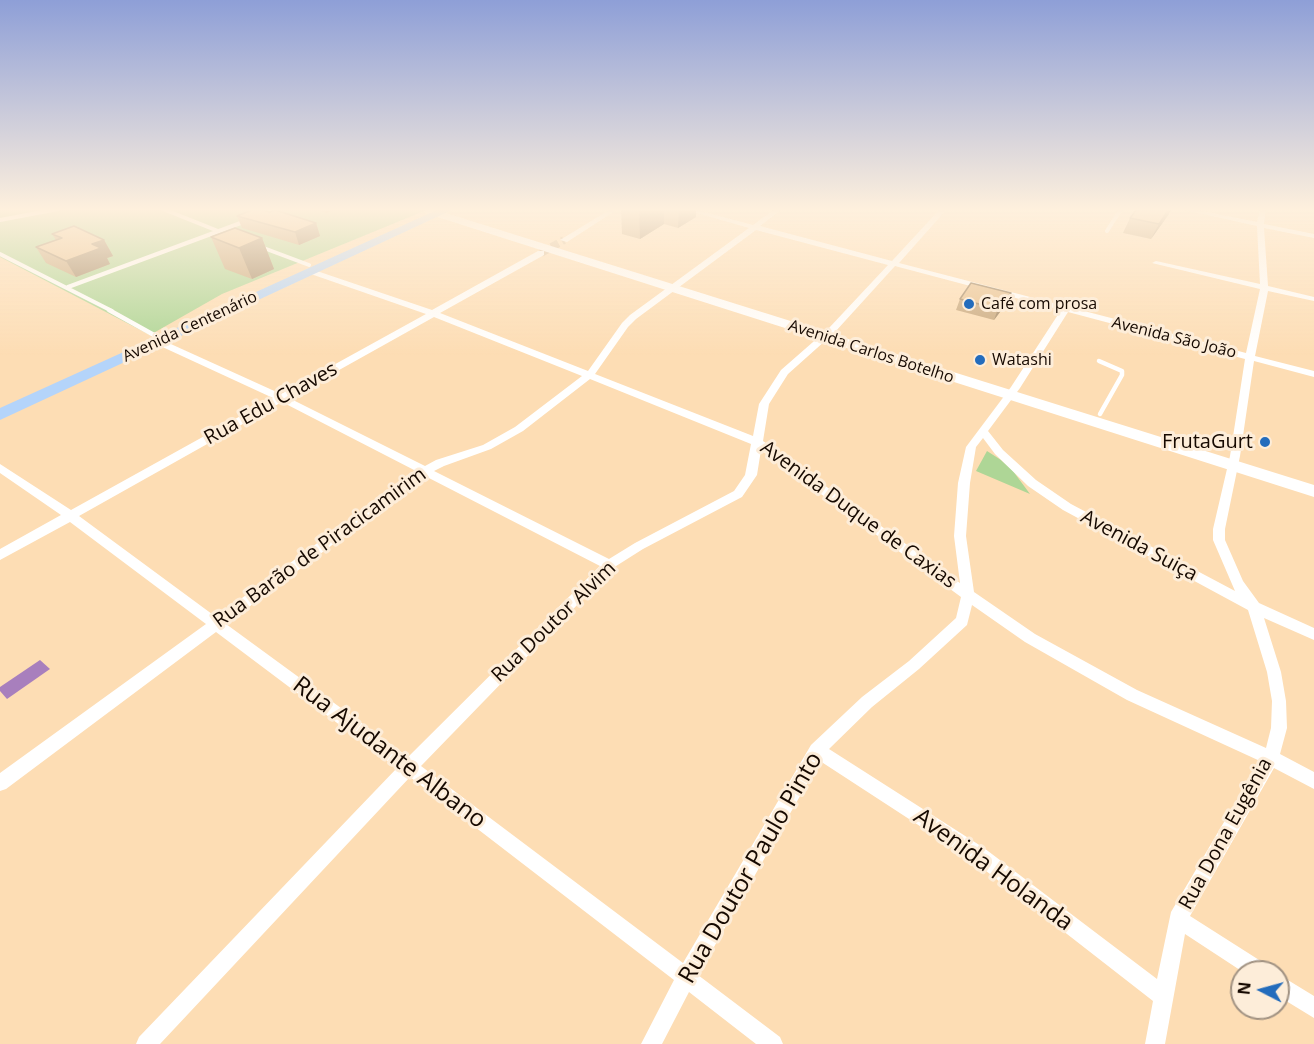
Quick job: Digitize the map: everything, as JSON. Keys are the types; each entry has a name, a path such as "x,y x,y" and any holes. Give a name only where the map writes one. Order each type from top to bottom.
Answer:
{"highway":[{"name":"Avenida Centenário","path":"0,415 156,339 333,258"},
{"name":"Avenida Centenário","path":"0,404 156,339"}],"main road":[{"name":"Avenida Carlos Botelho","path":"588,258 1234,461 1314,481"},
{"name":"Avenida Carlos Botelho","path":"1011,392 1100,414 1314,491"}],"street":[{"name":"Rua Edu Chaves","path":"0,555 532,258"},
{"name":"Rua Barão de Piracicamirim","path":"0,783 423,472 440,463 487,447 519,429 590,375 625,325 715,258"},
{"name":"Avenida São João","path":"871,258 1314,374"},
{"name":"Rua Doutor Alvim","path":"146,1044 409,767 609,565 639,546 738,494 751,475 764,404 784,372 828,334 899,258"},
{"name":"Rua Dona Eugênia","path":"1155,1044 1178,919 1271,758 1279,728 1280,701 1274,672 1254,607 1237,583 1219,540 1219,529 1234,461 1250,357 1264,288 1262,258"},
{"path":"1156,263 1314,299"},
{"name":"Avenida Duque de Caxias","path":"310,268 432,313 758,442 887,539 1030,638 1132,695 1271,758 1314,782"},
{"name":"Rua Doutor Paulo Pinto","path":"651,1044 686,977 817,750 867,702 914,665 962,621 968,594 960,536 964,483 971,447 1011,392 1065,310"},
{"path":"156,339 280,398 609,565"},
{"name":"Avenida Suiça","path":"982,430 999,452 1032,483 1066,507 1254,607 1314,634"},
{"name":"Rua Ajudante Albano","path":"0,468 69,515 409,767 773,1044"},
{"name":"Avenida Holanda","path":"817,750 978,854 1164,997"},
{"path":"1178,919 1241,960"},
{"path":"1290,992 1314,1008"}],"lane":[{"path":"8,258 68,287 156,339"},
{"path":"68,287 147,258"},
{"name":"Avenida Duque de Caxias","path":"285,258 310,268"},
{"path":"1099,361 1122,371 1122,375 1100,414"}],"green space":[{"path":"1,258 310,258 222,294 150,335"},
{"path":"987,451 1013,471 1030,494 976,471"}],"shaded area":[{"path":"40,660 50,669 7,699 0,691 0,687"}],"building":[{"path":"59,258 75,258 66,261"},
{"path":"971,283 1011,293 998,309 960,299"}],"place":[{"name":"Café com prosa","path":"969,304"},
{"name":"Watashi","path":"980,360"},
{"name":"FrutaGurt","path":"1265,442"}]}
